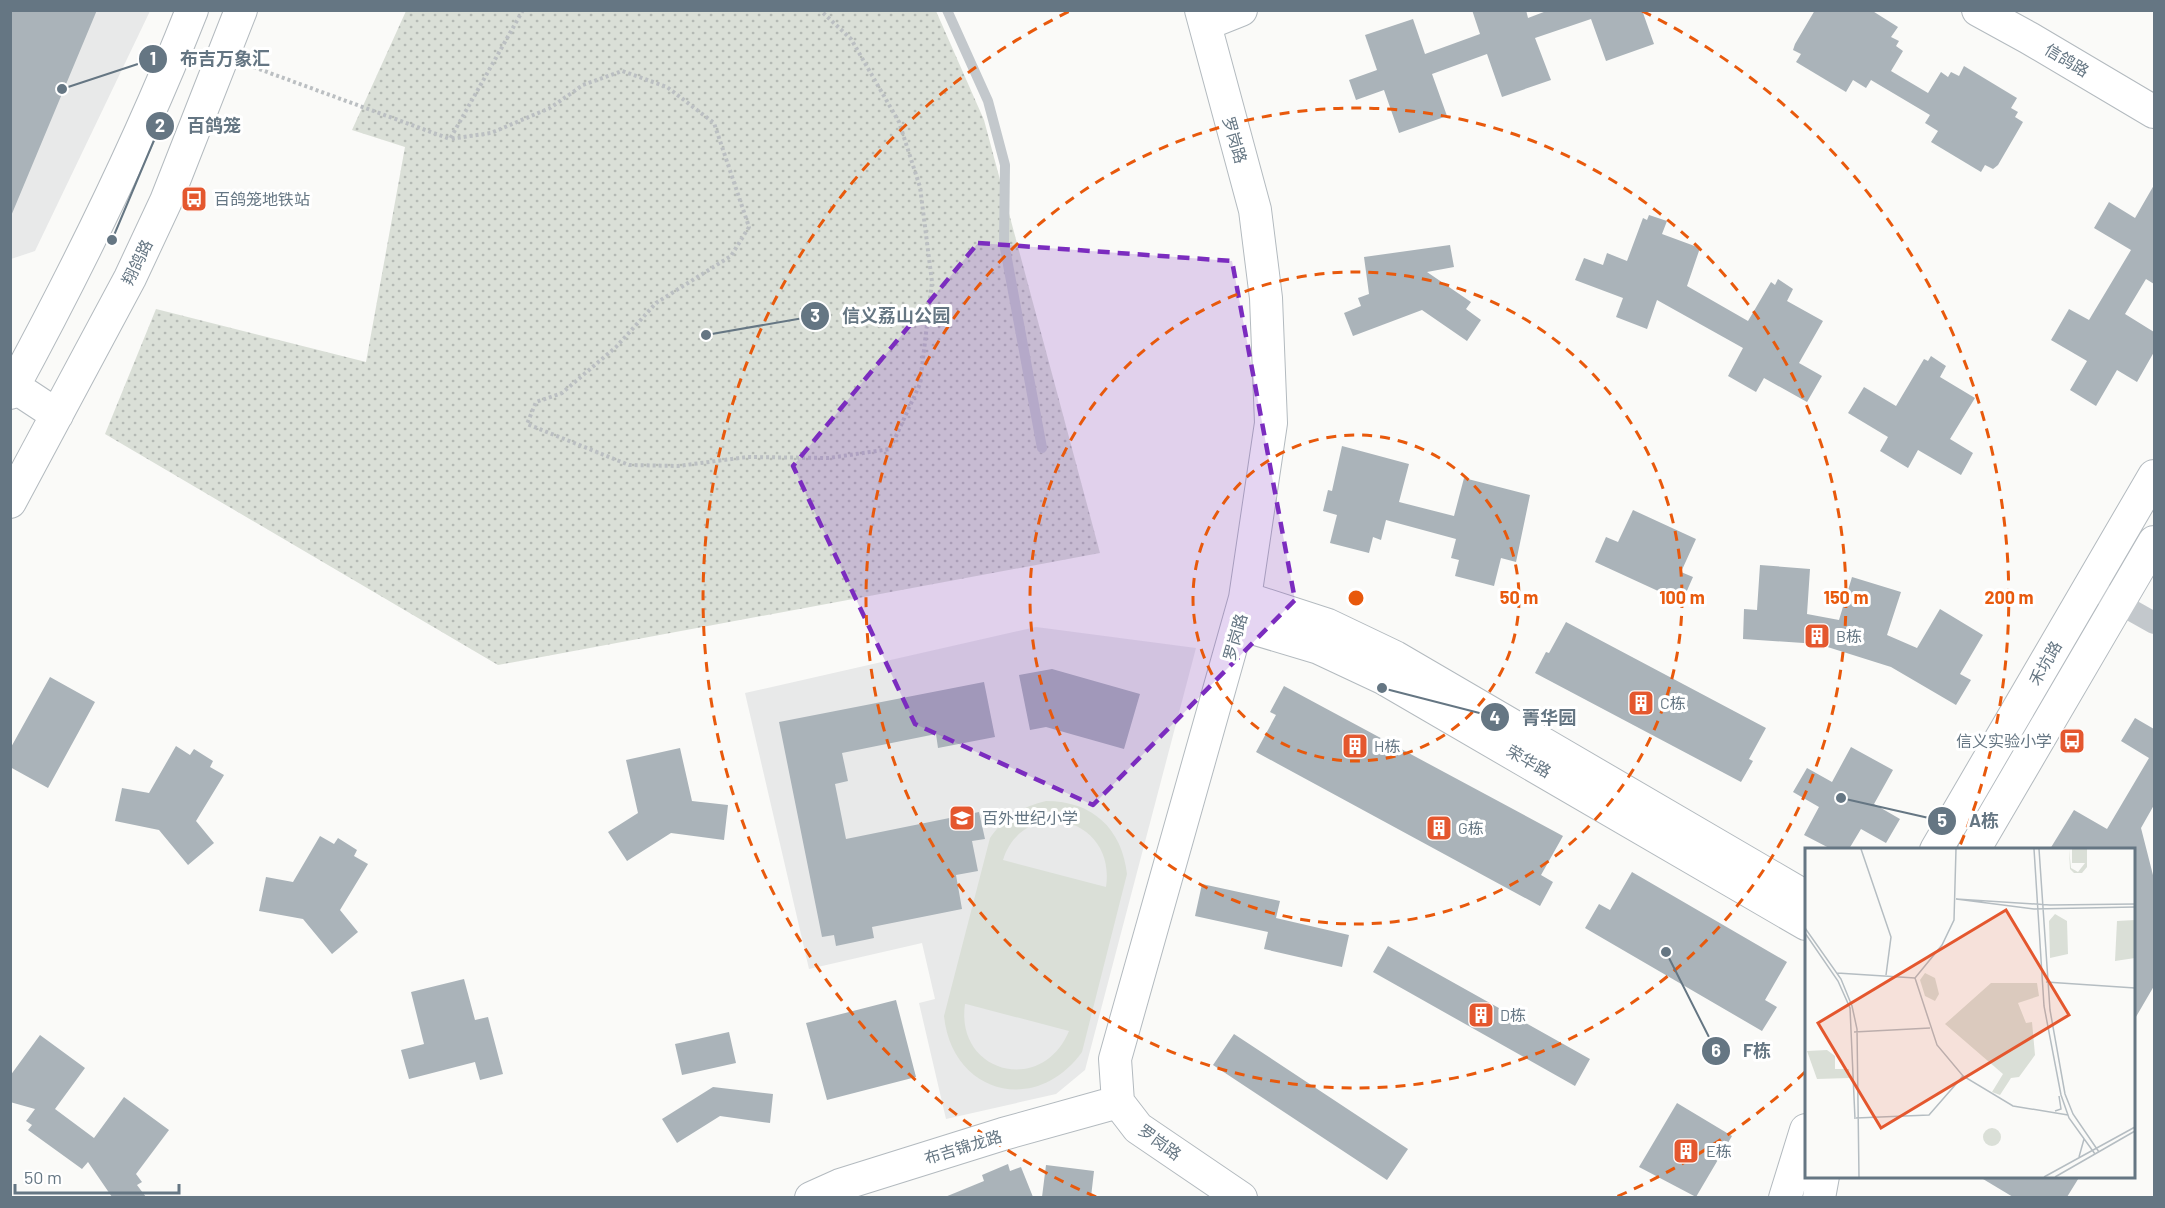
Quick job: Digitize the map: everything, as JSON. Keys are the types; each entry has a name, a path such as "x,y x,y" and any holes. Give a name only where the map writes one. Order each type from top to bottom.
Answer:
{"street":[{"path":"57,415 12,388 99,224 141,134 192,10"},
{"name":"翔鸽路","path":"10,502 130,278 166,201 241,10"},
{"path":"1203,17 1242,10"},
{"name":"信鸽路","path":"1978,10 2154,112"},
{"name":"罗岗路","path":"1203,17 1255,210 1266,298 1271,423 1242,611 1115,1059 1119,1102 1138,1128 1241,1197"},
{"name":"禾坑路","path":"1937,848 2154,476"},
{"name":"禾坑路","path":"1975,848 2154,542"},
{"path":"2090,586 2154,623"},
{"name":"荣华路","path":"1242,611 1328,626 1395,657 1805,896"},
{"name":"荣华路","path":"1242,611 1383,678 1805,923"},
{"name":"布吉锦龙路","path":"811,1197 840,1185 1119,1102"},
{"path":"1785,1197 1805,1133"},
{"path":"1819,1197 1823,1178"}],"lane":[{"path":"947,10 988,101 1005,165 1004,243 1042,448"}],"path":[{"path":"450,139 523,10"},
{"path":"224,56 450,139 491,133 550,108 583,85 622,71 667,87 714,123 749,227 731,256 656,303 616,347 562,393 536,402 527,424 628,465 678,465 747,457 829,458 890,449 920,384 932,282 920,187 899,122 851,39 820,10"}],"highlighted area":[{"path":"978,243 1232,261 1295,600 1093,805 915,724 793,466"}],"shaded area":[{"path":"11,11 150,11 35,251 11,259"},
{"path":"406,11 936,11 984,120 1100,553 498,665 105,434 156,309 366,362 405,147 352,130"},
{"name":"百外世纪小学","path":"1036,627 1196,648 1085,1070 1056,1094 946,1119 919,1003 935,999 922,943 809,969 745,693"},
{"path":"1063,802 1091,812 1112,831 1124,858 1127,874 1082,1052 1063,1072 1042,1084 1020,1089 999,1087 979,1079 962,1064 950,1043 944,1016 990,838 1008,819 1037,803","holes":["1048,820 1074,825 1093,839 1105,860 1106,887 1003,860 1010,845 1020,833","966,1004 1069,1031 1056,1051 1040,1064 1022,1069 1003,1068 986,1060 973,1046 965,1028"]}],"building":[{"path":"10,10 97,10 11,216 10,216"},
{"path":"1472,10 1526,10 1528,18 1549,10 1642,10 1654,44 1606,61 1591,19 1535,38 1551,80 1502,97 1487,54 1432,74 1447,116 1399,133 1384,90 1356,100 1349,80 1377,70 1365,35 1413,19 1425,54 1480,34"},
{"path":"1815,10 1871,10 1898,27 1891,37 1899,41 1896,46 1903,51 1891,71 1928,93 1941,72 1948,77 1951,72 1959,76 1964,66 2017,98 2011,108 2018,112 2015,117 2023,122 1998,165 1993,169 1985,165 1981,172 1931,142 1938,131 1925,123 1930,115 1871,80 1866,88 1853,80 1846,92 1796,62 1801,54 1793,50 1795,44"},
{"path":"2154,185 2154,284 2146,279 2125,314 2154,332 2154,352 2137,382 2117,370 2096,406 2070,390 2087,361 2051,340 2069,309 2089,320 2131,250 2094,228 2109,202 2135,218"},
{"path":"1649,215 1667,221 1662,234 1700,248 1687,286 1748,321 1771,282 1775,285 1778,279 1793,289 1787,301 1823,321 1799,363 1822,376 1807,402 1764,378 1756,392 1728,376 1743,348 1657,300 1647,329 1616,317 1623,298 1575,280 1584,258 1603,265 1607,253 1627,261 1643,218 1647,220"},
{"path":"1450,245 1454,267 1427,272 1471,302 1466,309 1481,320 1467,341 1422,310 1353,336 1344,313 1361,306 1358,298 1369,294 1364,257"},
{"path":"1931,356 1946,366 1940,377 1975,398 1950,439 1973,453 1961,475 1918,450 1908,468 1880,451 1888,437 1848,413 1864,387 1896,406 1924,359 1928,361"},
{"path":"1342,446 1409,464 1399,502 1454,516 1464,478 1530,495 1516,562 1501,558 1494,586 1455,576 1459,560 1451,558 1456,539 1386,520 1381,540 1373,537 1369,553 1330,543 1337,515 1323,511 1328,490 1332,491"},
{"path":"1633,510 1696,539 1681,572 1693,577 1682,602 1595,562 1606,537 1618,542"},
{"name":"B栋","path":"1760,565 1810,569 1807,614 1839,620 1852,577 1901,592 1887,635 1917,648 1940,609 1983,635 1960,674 1971,680 1956,705 1891,667 1818,644 1743,639 1744,609 1757,610"},
{"name":"C栋","path":"1566,622 1766,728 1749,759 1753,761 1741,782 1535,673"},
{"path":"1052,669 1140,694 1124,749 1046,727 1030,730 1019,675"},
{"path":"50,677 95,702 48,788 10,767 10,749"},
{"path":"984,682 995,737 938,748 936,734 842,753 848,781 835,784 846,839 979,812 985,839 972,841 978,871 956,875 962,909 872,927 874,938 836,946 834,935 822,937 779,722"},
{"path":"1284,686 1563,836 1541,875 1553,882 1540,906 1256,752 1276,715 1270,712"},
{"path":"2135,718 2154,729 2154,805 2141,828 2154,879 2154,986 2135,1019 2135,848 2051,848 2074,810 2107,829 2149,758 2121,741"},
{"path":"176,746 190,755 194,749 213,761 210,767 224,775 196,821 214,843 188,865 159,830 115,821 122,788 149,793"},
{"path":"1851,747 1893,770 1874,804 1900,819 1886,843 1861,829 1850,848 1829,848 1804,835 1819,807 1793,792 1807,768 1832,782"},
{"path":"680,748 692,801 728,805 724,840 671,833 627,861 608,832 638,813 626,760"},
{"path":"320,836 334,844 338,838 357,850 354,856 368,864 340,910 358,932 332,954 303,919 259,911 266,877 293,882"},
{"path":"1632,872 1787,962 1765,1000 1777,1007 1762,1031 1585,928 1599,904 1610,910"},
{"path":"1202,884 1280,901 1276,918 1349,935 1342,967 1264,949 1268,932 1195,916"},
{"name":"D栋","path":"1388,946 1590,1059 1575,1086 1373,972"},
{"path":"464,979 475,1020 488,1017 503,1074 480,1080 475,1062 409,1079 401,1050 424,1044 411,992"},
{"path":"896,1000 916,1077 827,1100 806,1023"},
{"path":"729,1032 736,1063 682,1075 675,1044"},
{"path":"1234,1034 1408,1149 1387,1180 1213,1065"},
{"path":"40,1035 85,1068 55,1109 94,1138 124,1097 169,1130 136,1174 142,1182 137,1185 146,1197 112,1197 88,1162 82,1169 28,1130 32,1125 26,1121 35,1109 10,1102 10,1076"},
{"path":"713,1087 773,1094 770,1123 720,1116 677,1143 662,1119"},
{"name":"E栋","path":"1677,1103 1732,1136 1696,1197 1639,1167"},
{"path":"1008,1164 1010,1171 1021,1167 1033,1197 945,1197 984,1181 982,1175"},
{"path":"1046,1165 1094,1171 1091,1197 1042,1197"},
{"path":"1981,1178 2079,1178 2067,1197 2013,1197"}],"place":[{"name":"布吉万象汇","path":"62,89"},
{"name":"百鸽笼地铁站","path":"194,199"},
{"name":"百鸽笼","path":"112,240"},
{"name":"信义荔山公园","path":"706,335"},
{"name":"B栋","path":"1817,636"},
{"name":"菁华园","path":"1382,688"},
{"name":"C栋","path":"1641,703"},
{"name":"信义实验小学","path":"2072,741"},
{"name":"H栋","path":"1355,746"},
{"name":"A栋","path":"1841,798"},
{"name":"百外世纪小学","path":"962,818"},
{"name":"G栋","path":"1439,828"},
{"name":"F栋","path":"1666,952"},
{"name":"D栋","path":"1481,1015"},
{"name":"E栋","path":"1686,1151"}]}
